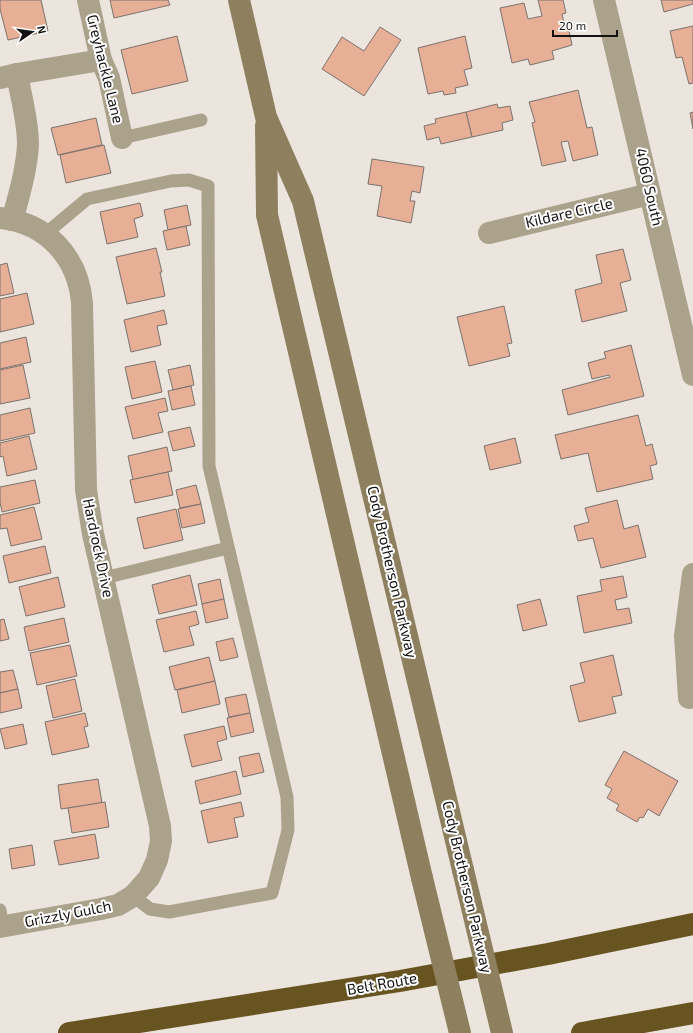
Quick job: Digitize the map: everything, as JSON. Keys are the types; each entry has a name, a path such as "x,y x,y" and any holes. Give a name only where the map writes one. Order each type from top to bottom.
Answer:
{"highway":[{"name":"Belt Route","path":"69,1033 400,981 548,954 693,924"},
{"path":"582,1033 693,1013"}],"main road":[{"name":"Cody Brotherson Parkway","path":"239,0 266,117 303,201 502,1033"},
{"name":"Cody Brotherson Parkway","path":"266,117 267,215 422,878 460,1033"}],"street":[{"name":"Greyhackle Lane","path":"88,0 102,60 109,78 122,138"},
{"name":"4060 South","path":"604,0 693,375"},
{"path":"8,76 102,60"},
{"name":"Hardrock Drive","path":"8,76 25,119 28,144 20,196 6,219 44,234 58,246 69,261 77,276 81,290 86,490 93,534 160,826 161,841 157,860 149,878 133,896"},
{"name":"Kildare Circle","path":"489,232 650,194"},
{"path":"691,697 685,636 693,574"},
{"name":"Grizzly Gulch","path":"1,922 101,909 118,905 133,896"}],"lane":[{"path":"122,138 201,120"},
{"path":"44,234 87,199 171,181 189,180 208,186 209,466 286,797 288,830 272,893 169,912 150,909 133,896"},
{"path":"104,578 228,548"}],"building":[{"path":"0,0 41,0 48,31 8,40 0,9"},
{"path":"110,0 168,0 170,5 114,18"},
{"path":"538,0 563,0 566,13 562,14 565,27 568,26 572,45 552,51 554,59 530,65 528,59 512,63 500,8 524,3 528,19 542,16"},
{"path":"661,0 693,0 693,4 664,12"},
{"path":"693,26 693,83 689,84 682,57 676,58 670,31"},
{"path":"380,27 401,40 364,96 322,69 342,37 364,51"},
{"path":"177,36 188,81 132,94 121,50"},
{"path":"465,36 472,68 464,70 468,85 455,88 456,93 444,95 443,91 428,94 418,48"},
{"path":"578,90 587,128 592,127 598,155 573,161 568,141 561,142 566,161 542,166 532,123 535,122 529,102"},
{"path":"497,104 498,108 510,106 513,120 502,123 503,130 472,137 466,112"},
{"path":"466,112 472,137 441,144 439,137 427,140 424,126 436,123 435,119"},
{"path":"693,112 693,129 690,113"},
{"path":"96,118 102,145 58,155 51,128"},
{"path":"104,145 111,173 66,183 60,155"},
{"path":"372,159 424,167 420,193 412,191 410,201 415,201 411,223 377,216 382,186 368,184"},
{"path":"140,203 143,216 134,219 138,237 107,244 100,212"},
{"path":"187,205 191,225 168,230 164,210"},
{"path":"186,226 190,245 167,250 163,231"},
{"path":"156,248 162,272 160,272 165,296 127,304 116,257"},
{"path":"623,249 631,280 620,283 627,311 582,322 575,290 602,283 596,255"},
{"path":"7,263 14,293 0,296 0,265"},
{"path":"27,293 34,324 0,332 0,299"},
{"path":"504,306 512,343 507,344 510,356 469,366 457,317"},
{"path":"164,310 167,324 157,326 161,345 131,352 124,320"},
{"path":"26,337 31,362 0,369 0,343"},
{"path":"631,345 644,396 568,415 562,390 610,377 609,375 592,379 588,363 606,358 604,352"},
{"path":"155,361 162,392 132,399 125,367"},
{"path":"23,365 30,398 0,404 0,370"},
{"path":"190,365 194,385 173,390 168,370"},
{"path":"191,386 195,405 172,410 168,391"},
{"path":"165,398 168,411 158,413 163,432 133,439 125,407"},
{"path":"30,408 35,433 0,441 0,415"},
{"path":"638,415 646,446 652,444 657,464 650,466 653,479 597,492 588,453 561,459 555,435"},
{"path":"190,427 195,446 173,451 168,432"},
{"path":"29,436 37,469 7,476 3,456 0,457 0,443"},
{"path":"515,438 521,463 490,470 484,446"},
{"path":"167,447 172,471 133,480 128,456"},
{"path":"168,472 173,495 135,503 130,480"},
{"path":"35,480 40,503 2,512 0,487"},
{"path":"196,485 201,504 180,508 176,490"},
{"path":"617,500 624,529 638,525 646,557 601,568 593,538 578,541 574,526 589,522 585,508"},
{"path":"201,504 205,523 182,528 178,509"},
{"path":"34,507 42,539 11,546 7,528 0,529 0,515"},
{"path":"176,509 183,540 144,549 137,518"},
{"path":"45,546 51,573 9,583 3,556"},
{"path":"190,575 197,605 159,614 152,585"},
{"path":"623,576 627,597 615,600 617,610 629,608 632,623 584,633 577,596 602,591 600,580"},
{"path":"58,577 65,607 26,616 19,587"},
{"path":"220,579 224,599 202,604 198,584"},
{"path":"224,599 228,618 206,623 202,604"},
{"path":"540,599 547,625 523,631 517,605"},
{"path":"196,611 199,624 189,627 194,645 164,652 156,620"},
{"path":"64,618 69,642 29,651 24,627"},
{"path":"4,619 9,639 0,641 0,620"},
{"path":"233,638 238,657 220,661 216,642"},
{"path":"70,645 77,676 37,685 30,653"},
{"path":"613,655 622,695 612,697 616,713 579,722 570,686 585,682 580,663"},
{"path":"209,657 215,681 175,690 169,667"},
{"path":"13,670 18,689 0,693 0,672"},
{"path":"75,679 82,711 53,718 46,686"},
{"path":"215,681 220,704 182,713 177,690"},
{"path":"18,689 22,708 0,713 0,693"},
{"path":"246,694 250,713 229,717 225,698"},
{"path":"85,713 88,726 84,727 89,747 52,755 45,722"},
{"path":"250,713 254,732 231,737 227,718"},
{"path":"23,724 27,744 5,749 0,729"},
{"path":"224,726 227,739 217,742 222,760 192,767 184,735"},
{"path":"624,751 678,781 659,816 648,809 643,818 640,817 637,822 616,810 619,805 607,798 612,789 605,785"},
{"path":"259,753 264,772 243,777 239,757"},
{"path":"236,771 241,794 200,804 195,781"},
{"path":"98,779 102,803 61,809 58,785"},
{"path":"105,802 109,827 72,833 68,808"},
{"path":"241,802 244,816 234,818 238,837 208,843 201,811"},
{"path":"95,834 99,858 59,865 54,841"},
{"path":"32,845 35,865 12,869 9,849"}]}
